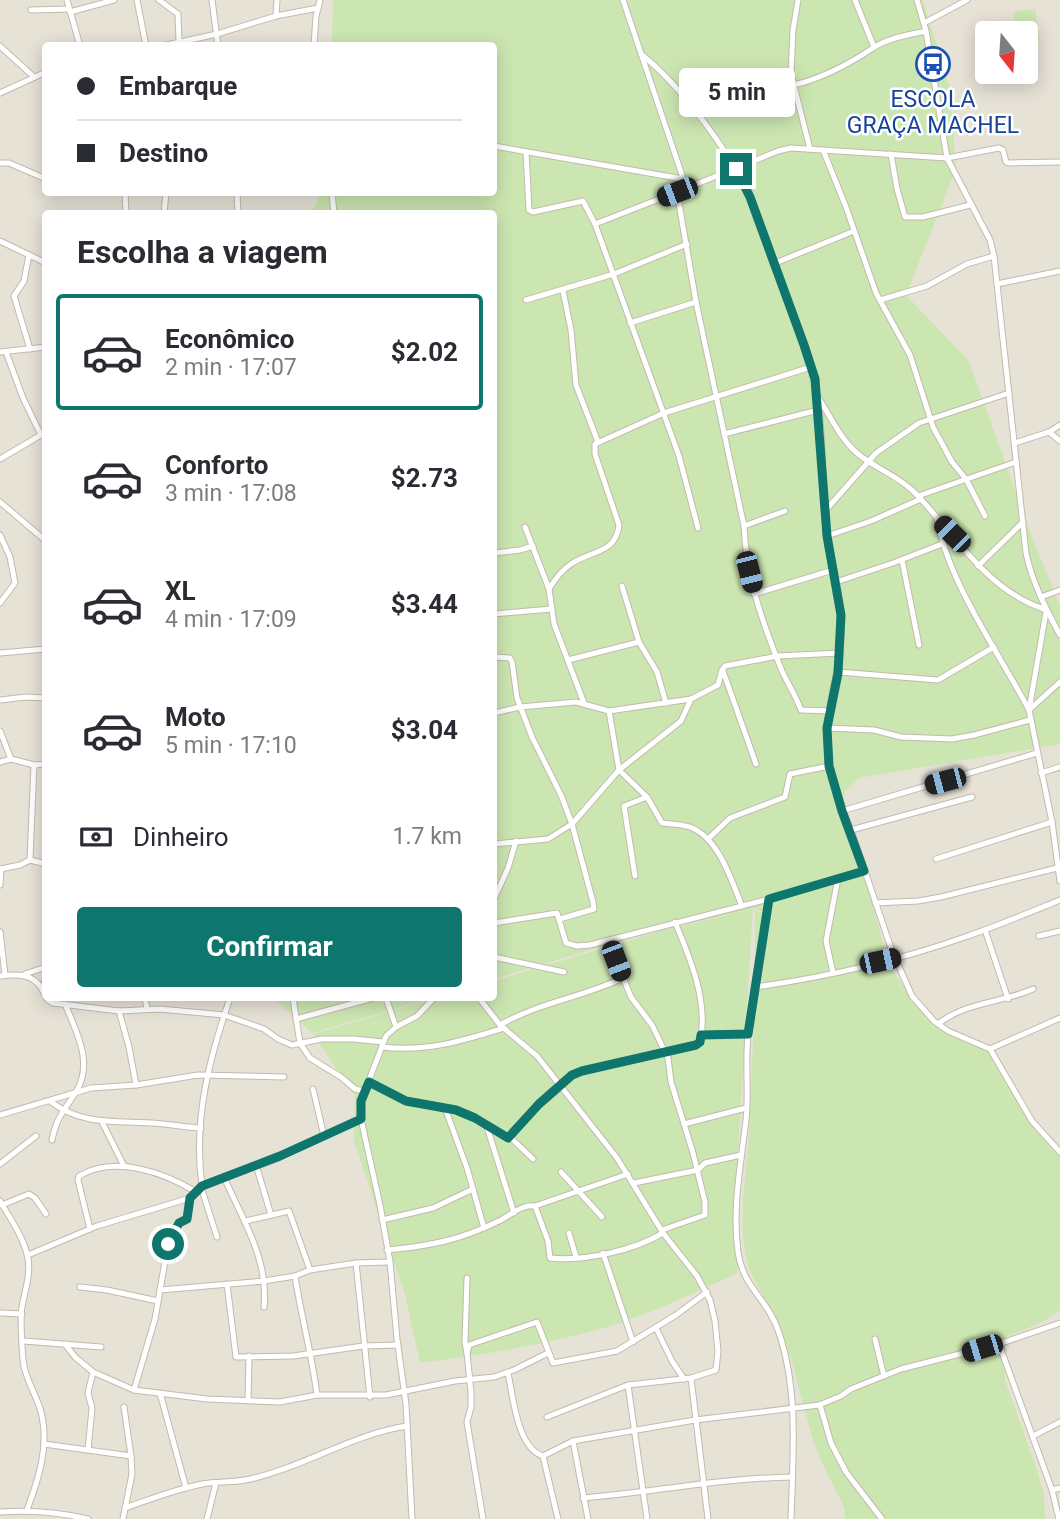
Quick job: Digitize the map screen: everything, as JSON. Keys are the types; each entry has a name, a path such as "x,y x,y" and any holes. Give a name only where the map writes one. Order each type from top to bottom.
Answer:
{"street":[{"path":"67,0 79,42"},
{"path":"31,10 70,10 114,0"},
{"path":"137,0 145,42"},
{"path":"159,0 178,14 179,42 276,16 318,8"},
{"path":"212,0 217,42"},
{"path":"276,16 277,0"},
{"path":"314,42 320,0"},
{"path":"623,0 686,187"},
{"path":"798,0 790,60 810,149"},
{"path":"855,0 874,47"},
{"path":"917,0 926,31 947,158 990,240 994,256 1029,568 1046,610 1060,635"},
{"path":"924,23 967,0"},
{"path":"794,85 820,77 862,57 874,47 926,31"},
{"path":"0,46 34,77"},
{"path":"641,54 663,73 697,114 736,169 750,197 811,366 817,395 827,536 841,615 838,673 827,728 829,766 842,811 895,958 912,996 938,1024 990,1049 1032,1121 1060,1152"},
{"path":"0,93 42,74"},
{"path":"497,147 683,179"},
{"path":"595,224 791,148 947,158 999,148 1003,150 1006,162 1009,163 1060,162"},
{"path":"822,150 880,300 910,355 930,419 945,452 966,479 985,516"},
{"path":"526,152 529,210 533,212 583,201 595,224 664,413 685,476 698,528"},
{"path":"891,154 905,217 932,215 971,205"},
{"path":"0,163 9,163 42,177"},
{"path":"677,192 696,302 744,526 746,555 754,594 783,673 792,686 802,711 830,711"},
{"path":"773,264 854,231"},
{"path":"0,241 42,261"},
{"path":"526,300 614,274 687,244"},
{"path":"29,256 24,281 14,296 30,349"},
{"path":"880,300 927,285 967,264 994,256"},
{"path":"997,284 1060,271"},
{"path":"563,290 571,330 576,385 598,442"},
{"path":"630,323 696,302"},
{"path":"42,348 3,352 23,398 42,431"},
{"path":"549,589 565,569 609,547 618,534 619,525 614,506 595,454 594,448 598,442 664,413 811,366"},
{"path":"826,510 868,461 893,440 930,419 1009,393"},
{"path":"817,395 843,438 855,452 893,475 919,497 978,566 997,584 1046,610"},
{"path":"724,434 818,410"},
{"path":"1015,443 1049,432 1060,425"},
{"path":"1049,432 1060,441"},
{"path":"0,459 42,434"},
{"path":"827,536 878,519 919,497 1016,462"},
{"path":"0,502 42,538"},
{"path":"744,526 785,511"},
{"path":"937,518 942,544 955,576 1029,710"},
{"path":"978,566 1023,522"},
{"path":"525,527 549,589 554,624 584,703"},
{"path":"0,535 10,557 15,583 0,603"},
{"path":"836,582 942,544"},
{"path":"497,553 533,546"},
{"path":"902,560 919,645"},
{"path":"754,594 834,570"},
{"path":"622,586 639,642 657,672 666,703"},
{"path":"1041,597 1060,590"},
{"path":"497,614 551,609"},
{"path":"1046,610 1029,710 1058,850 1060,881"},
{"path":"1052,620 1060,618"},
{"path":"568,660 639,642"},
{"path":"838,673 939,680 995,648"},
{"path":"0,653 42,649"},
{"path":"722,668 778,656 840,653"},
{"path":"497,657 510,658 520,707 572,824 594,906 590,911 560,919"},
{"path":"497,712 520,707 584,703 608,710 691,699 718,685 722,668"},
{"path":"722,668 756,764"},
{"path":"1029,710 1060,682"},
{"path":"0,700 42,698"},
{"path":"497,844 548,839 572,824 619,770 681,721 691,699"},
{"path":"608,710 619,770 648,797 662,823 691,827 708,839 731,878 741,906"},
{"path":"827,728 874,730 901,737 952,739 1030,720"},
{"path":"0,731 11,759"},
{"path":"842,811 1037,753"},
{"path":"0,762 11,759 42,764"},
{"path":"30,860 34,765"},
{"path":"708,839 730,818 785,797 790,774 829,766"},
{"path":"1041,773 1060,767"},
{"path":"635,876 624,806 648,797"},
{"path":"850,830 972,797"},
{"path":"936,859 1052,822"},
{"path":"497,893 508,869 516,841"},
{"path":"0,885 0,869 30,860 42,863"},
{"path":"876,903 929,899 1058,868"},
{"path":"497,922 557,913 564,940 569,945 590,945 769,899 864,871"},
{"path":"833,973 826,941 838,878"},
{"path":"769,899 748,1034 737,1247 745,1280 771,1312 789,1366 791,1519"},
{"path":"756,986 833,973 895,958 985,930 1060,900"},
{"path":"508,1138 559,1086 582,1071 700,1042 697,979 675,922"},
{"path":"985,930 1008,999"},
{"path":"1039,936 1060,930"},
{"path":"0,932 3,976 25,975 42,969"},
{"path":"535,1206 548,1241 550,1258 576,1257 641,1245 663,1231 706,1213 698,1170 671,1082 665,1051 652,1025 631,997 608,941"},
{"path":"497,958 564,972"},
{"path":"25,975 42,989"},
{"path":"48,1001 119,1011 146,1009 224,1014 264,1029 292,1045 343,1039 421,1049 464,1040 502,1027 527,1012 590,993 623,978"},
{"path":"938,1024 958,1012 1008,999 1033,989"},
{"path":"145,1001 146,1009"},
{"path":"217,1237 200,1188 198,1152 206,1076 229,1001"},
{"path":"293,1001 300,1043 310,1058 355,1089 364,1091"},
{"path":"296,1019 362,1001"},
{"path":"387,1001 396,1027"},
{"path":"412,1519 405,1392 390,1262 361,1119 364,1091 386,1036 396,1027 417,1016 431,1001"},
{"path":"481,1001 502,1027 537,1056 628,1174 663,1231 707,1292 717,1340 717,1366 709,1373 628,1385 547,1417"},
{"path":"52,1140 62,1110 77,1091 85,1058 65,1004"},
{"path":"119,1011 136,1085"},
{"path":"990,1049 1060,1018"},
{"path":"701,1035 748,1034"},
{"path":"0,1115 77,1091 136,1085 190,1075 284,1077"},
{"path":"369,1082 406,1101 456,1110 486,1124 533,1159"},
{"path":"313,1089 324,1136"},
{"path":"50,1101 62,1110 102,1122 201,1128"},
{"path":"445,1107 484,1228"},
{"path":"684,1124 746,1108"},
{"path":"28,1255 90,1229 190,1198 200,1188 361,1119"},
{"path":"102,1122 124,1166"},
{"path":"486,1124 514,1213"},
{"path":"0,1164 36,1136"},
{"path":"634,1183 698,1170 705,1163 741,1155"},
{"path":"256,1165 271,1215"},
{"path":"90,1229 79,1176 99,1167 124,1166 200,1188"},
{"path":"561,1172 602,1217"},
{"path":"387,1251 430,1247 484,1228 526,1206 535,1206 580,1192 628,1174"},
{"path":"224,1177 254,1240 264,1281 264,1307"},
{"path":"382,1220 433,1208 472,1189"},
{"path":"27,1510 36,1484 44,1444 42,1414 25,1371 22,1314 28,1255 1,1203 29,1195 35,1198 46,1214"},
{"path":"134,1390 155,1319 168,1244 179,1223 187,1219 190,1198"},
{"path":"246,1221 289,1211 310,1270"},
{"path":"569,1233 576,1257"},
{"path":"603,1252 633,1342"},
{"path":"160,1290 264,1281 356,1263 390,1262"},
{"path":"356,1263 370,1397"},
{"path":"295,1276 312,1354 317,1395"},
{"path":"467,1278 467,1353 471,1407 467,1422 483,1519"},
{"path":"227,1284 236,1357 312,1354 363,1346 398,1345"},
{"path":"80,1287 158,1301"},
{"path":"468,1342 537,1322 553,1363 560,1363 617,1351 656,1328 707,1292"},
{"path":"0,1313 22,1314"},
{"path":"508,1373 526,1445 542,1456 573,1441 695,1420 820,1405 851,1389 916,1364 999,1345 1060,1323"},
{"path":"656,1328 672,1361 687,1378 708,1519"},
{"path":"875,1339 884,1376"},
{"path":"24,1341 101,1348"},
{"path":"65,1344 75,1357 93,1372 134,1390 207,1399 280,1402 317,1395 370,1397 470,1378 494,1377 548,1353"},
{"path":"999,1345 1052,1490 1059,1519"},
{"path":"248,1401 249,1356"},
{"path":"88,1450 92,1408 88,1393 93,1372"},
{"path":"628,1385 648,1519"},
{"path":"160,1393 186,1488"},
{"path":"820,1405 831,1443 846,1472 882,1519"},
{"path":"122,1519 132,1474 124,1407"},
{"path":"1033,1436 1060,1422"},
{"path":"125,1507 186,1488 250,1480 309,1460 383,1429 407,1426"},
{"path":"573,1441 587,1519"},
{"path":"44,1444 131,1456"},
{"path":"542,1456 558,1519"},
{"path":"583,1498 644,1493 762,1477 792,1477"},
{"path":"207,1519 216,1483"},
{"path":"1052,1490 1060,1488"},
{"path":"0,1512 27,1510 88,1519"}],"shaded area":[{"path":"0,0 1060,0 1060,1519 0,1519"}],"green space":[{"path":"333,0 923,0 950,88 956,169 906,295 969,361 1030,532 1060,606 1060,744 859,778 843,794 889,966 927,1019 948,1035 958,1036 990,1052 1028,1121 1060,1154 1060,1310 1043,1322 1005,1337 1005,1380 1044,1494 1045,1519 845,1519 844,1508 813,1440 782,1332 752,1276 743,1241 742,1210 753,1049 755,910 770,915 755,908 735,1199 738,1273 655,1310 604,1328 512,1349 420,1363 405,1295 354,1141 355,1096 313,1034 427,1001 497,1001 497,980 664,930 745,911 664,928 497,978 497,210 313,210 320,196 497,196 497,42 332,42"},
{"path":"1035,9 1037,21 1014,21 1013,12"},
{"path":"276,1001 422,1001 312,1033"}],"place":[{"name":"ESCOLA GRAÇA MACHEL","path":"933,64"}],"route":[{"path":"168,1244 179,1223 187,1219 190,1198 202,1186 280,1156 361,1119 361,1101 369,1082 406,1101 456,1110 508,1138 539,1104 572,1075 696,1045 700,1042 701,1035 748,1034 769,899 864,871 829,766 827,728 838,673 841,615 827,536 815,379 750,197 736,169"}]}
